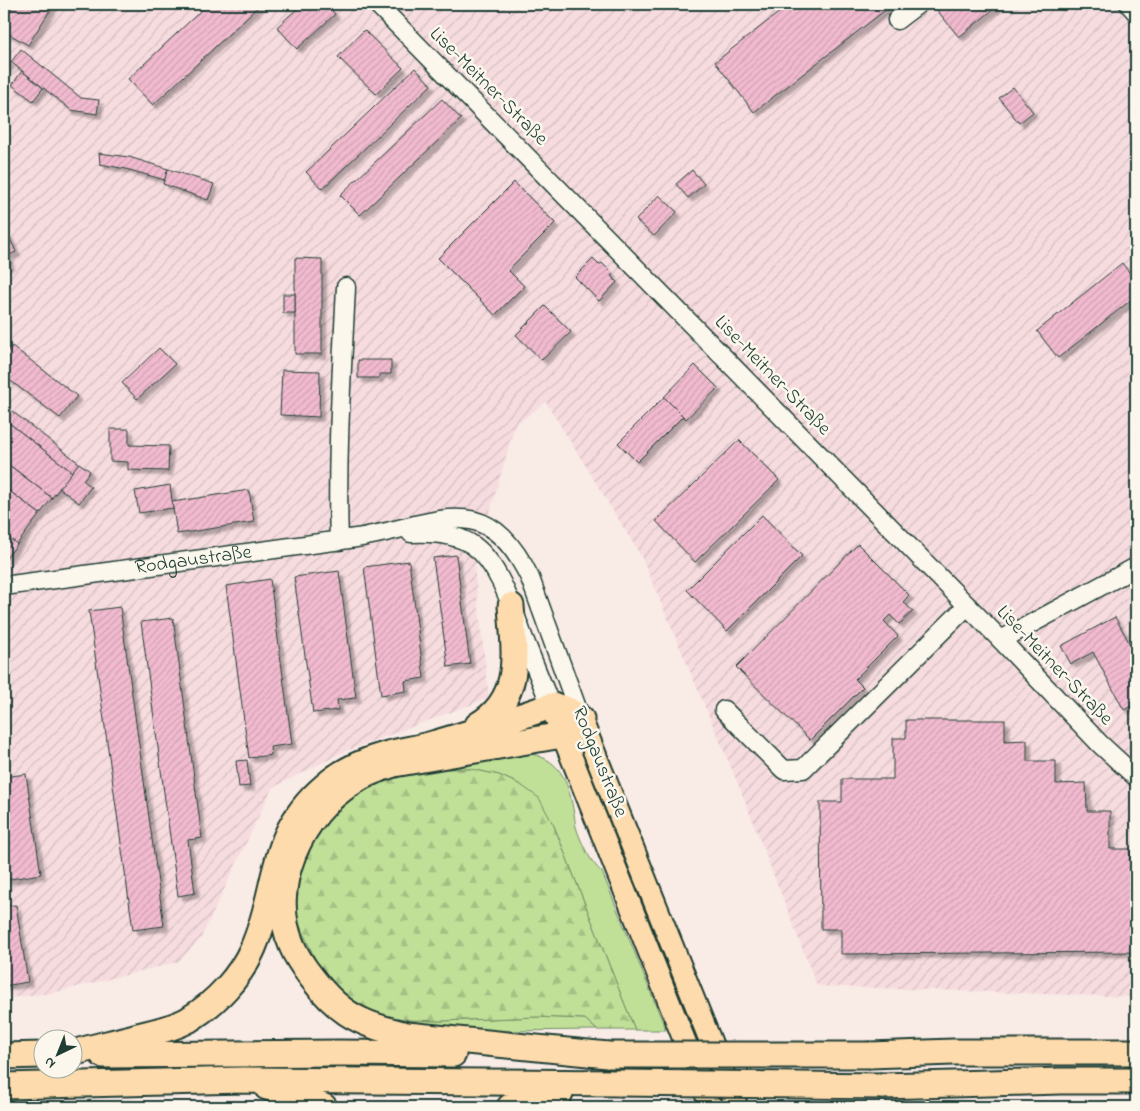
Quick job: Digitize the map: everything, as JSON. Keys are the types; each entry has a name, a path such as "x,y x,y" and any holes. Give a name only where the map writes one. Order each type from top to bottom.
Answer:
{"highway":[{"path":"458,736 496,711 503,703 509,689 514,658 511,606"},
{"path":"82,1051 164,1030 187,1021 204,1009 230,985 246,963 259,933 280,851 289,828 313,797 341,774 360,764 387,754 434,744 551,706 570,710 581,718 577,726 570,732 562,735 394,764 371,771 351,782 325,804 302,835 288,870 284,911 292,945 304,968 325,994 358,1020 381,1029 407,1035 608,1055"},
{"path":"82,1054 870,1055 953,1052 1136,1052"},
{"path":"4,1056 32,1055"},
{"path":"243,1080 285,1092 324,1107"},
{"path":"4,1086 243,1080 882,1086 1136,1081"},
{"path":"510,1107 542,1096 620,1083"}],"main road":[{"name":"Rodgaustraße","path":"551,706 711,1107"},
{"name":"Rodgaustraße","path":"581,718 737,1107"}],"street":[{"name":"Lise-Meitner-Straße","path":"377,4 1001,640 1100,744 1136,777"},
{"path":"897,20 918,4"},
{"path":"1129,4 1136,12"},
{"path":"340,541 338,441 346,287"},
{"name":"Rodgaustraße","path":"4,586 340,541 383,534 451,518 469,519 488,525 506,539 520,557 530,578 581,718"},
{"name":"Rodgaustraße","path":"383,534 429,533 452,535 474,546 488,560 511,606 551,706"},
{"path":"1001,640 1136,567"},
{"path":"724,710 784,770 803,769 967,606"}],"shaded area":[{"path":"4,4 353,4 360,11 368,4 1136,4 1136,997 817,986 741,791 641,556 546,402 515,425 474,567 489,698 346,751 272,788 201,938 178,962 52,993 4,998"}],"green space":[{"path":"531,754 551,762 567,784 579,835 590,858 602,872 666,1030 635,1030 554,826 521,785 499,775 471,769 443,769 410,774 375,783 299,924 344,995 378,1014 409,1020 442,1021 536,1017 585,1019 597,1030 407,1032 359,1015 298,942 291,889 374,776 503,755"},
{"path":"443,769 471,769 499,775 521,785 539,798 554,826 635,1030 597,1030 585,1019 536,1017 442,1021 409,1020 378,1014 344,995 317,963 299,924 296,908 296,892 301,865 311,843 328,818 349,798 375,783 410,774"}],"building":[{"path":"14,4 54,4 28,45 4,31 4,20"},
{"path":"208,4 261,4 153,105 128,79"},
{"path":"302,4 326,4 335,14 297,49 277,27"},
{"path":"790,4 893,4 754,112 715,62"},
{"path":"942,4 1000,4 959,37 936,9"},
{"path":"364,30 403,68 376,94 338,57"},
{"path":"21,49 81,98 99,100 97,114 71,110 11,62"},
{"path":"4,58 11,62 4,72"},
{"path":"415,68 431,85 322,189 306,172"},
{"path":"22,71 43,88 33,101 12,85"},
{"path":"1013,87 1033,112 1019,123 999,98"},
{"path":"442,99 461,119 360,215 340,195"},
{"path":"99,153 129,157 168,169 165,180 100,164"},
{"path":"168,169 214,184 208,200 163,184"},
{"path":"692,170 704,184 688,198 676,184"},
{"path":"514,182 555,223 508,270 524,286 495,315 438,258"},
{"path":"659,195 677,212 654,236 636,220"},
{"path":"8,234 16,252 7,256 10,264 4,267 4,236"},
{"path":"295,258 322,259 322,354 295,354"},
{"path":"593,259 599,265 602,263 613,274 611,276 617,282 599,301 575,277"},
{"path":"1122,263 1136,281 1136,296 1058,358 1037,331"},
{"path":"283,294 295,294 295,313 283,313"},
{"path":"545,306 571,332 542,360 516,335"},
{"path":"12,346 77,396 60,418 4,376 4,356"},
{"path":"159,348 175,364 137,399 122,383"},
{"path":"358,360 391,360 391,374 379,374 379,378 358,378"},
{"path":"695,365 718,388 686,419 664,397"},
{"path":"282,370 320,371 319,417 280,415"},
{"path":"664,397 683,416 637,462 618,443"},
{"path":"4,405 79,463 72,472 4,419"},
{"path":"4,419 72,472 52,498 4,461"},
{"path":"110,429 129,429 129,445 169,446 168,471 128,470 128,462 110,461"},
{"path":"739,440 779,480 695,562 656,521"},
{"path":"4,461 52,498 40,514 4,487"},
{"path":"79,463 90,471 83,480 91,487 79,503 59,488"},
{"path":"170,485 173,508 139,513 135,491"},
{"path":"4,487 40,514 17,544 4,534"},
{"path":"249,490 254,522 177,534 172,502"},
{"path":"762,515 802,556 727,631 687,590"},
{"path":"4,534 17,544 5,560 4,559"},
{"path":"858,544 909,595 903,602 913,611 899,624 890,615 884,621 898,636 855,679 863,687 810,740 736,667"},
{"path":"456,555 470,664 448,667 433,558"},
{"path":"409,561 424,678 405,681 406,691 381,695 364,567"},
{"path":"339,571 356,698 337,700 338,710 313,713 294,577"},
{"path":"270,579 292,744 270,747 271,755 249,758 226,586"},
{"path":"1136,598 1136,610 1131,601"},
{"path":"120,607 164,926 133,930 89,611"},
{"path":"1115,617 1136,655 1136,703 1124,710 1093,652 1071,664 1061,646"},
{"path":"173,618 202,838 188,840 195,893 178,896 141,622"},
{"path":"906,720 1005,720 1005,741 1027,740 1027,761 1056,761 1056,784 1086,783 1087,811 1110,811 1110,849 1130,849 1130,902 1136,902 1136,952 841,954 841,929 821,929 820,802 842,802 842,779 893,779 893,738 906,738"},
{"path":"247,760 250,786 239,787 236,761"},
{"path":"26,774 41,874 4,880 4,777"},
{"path":"16,905 28,982 4,986 4,906"}]}
